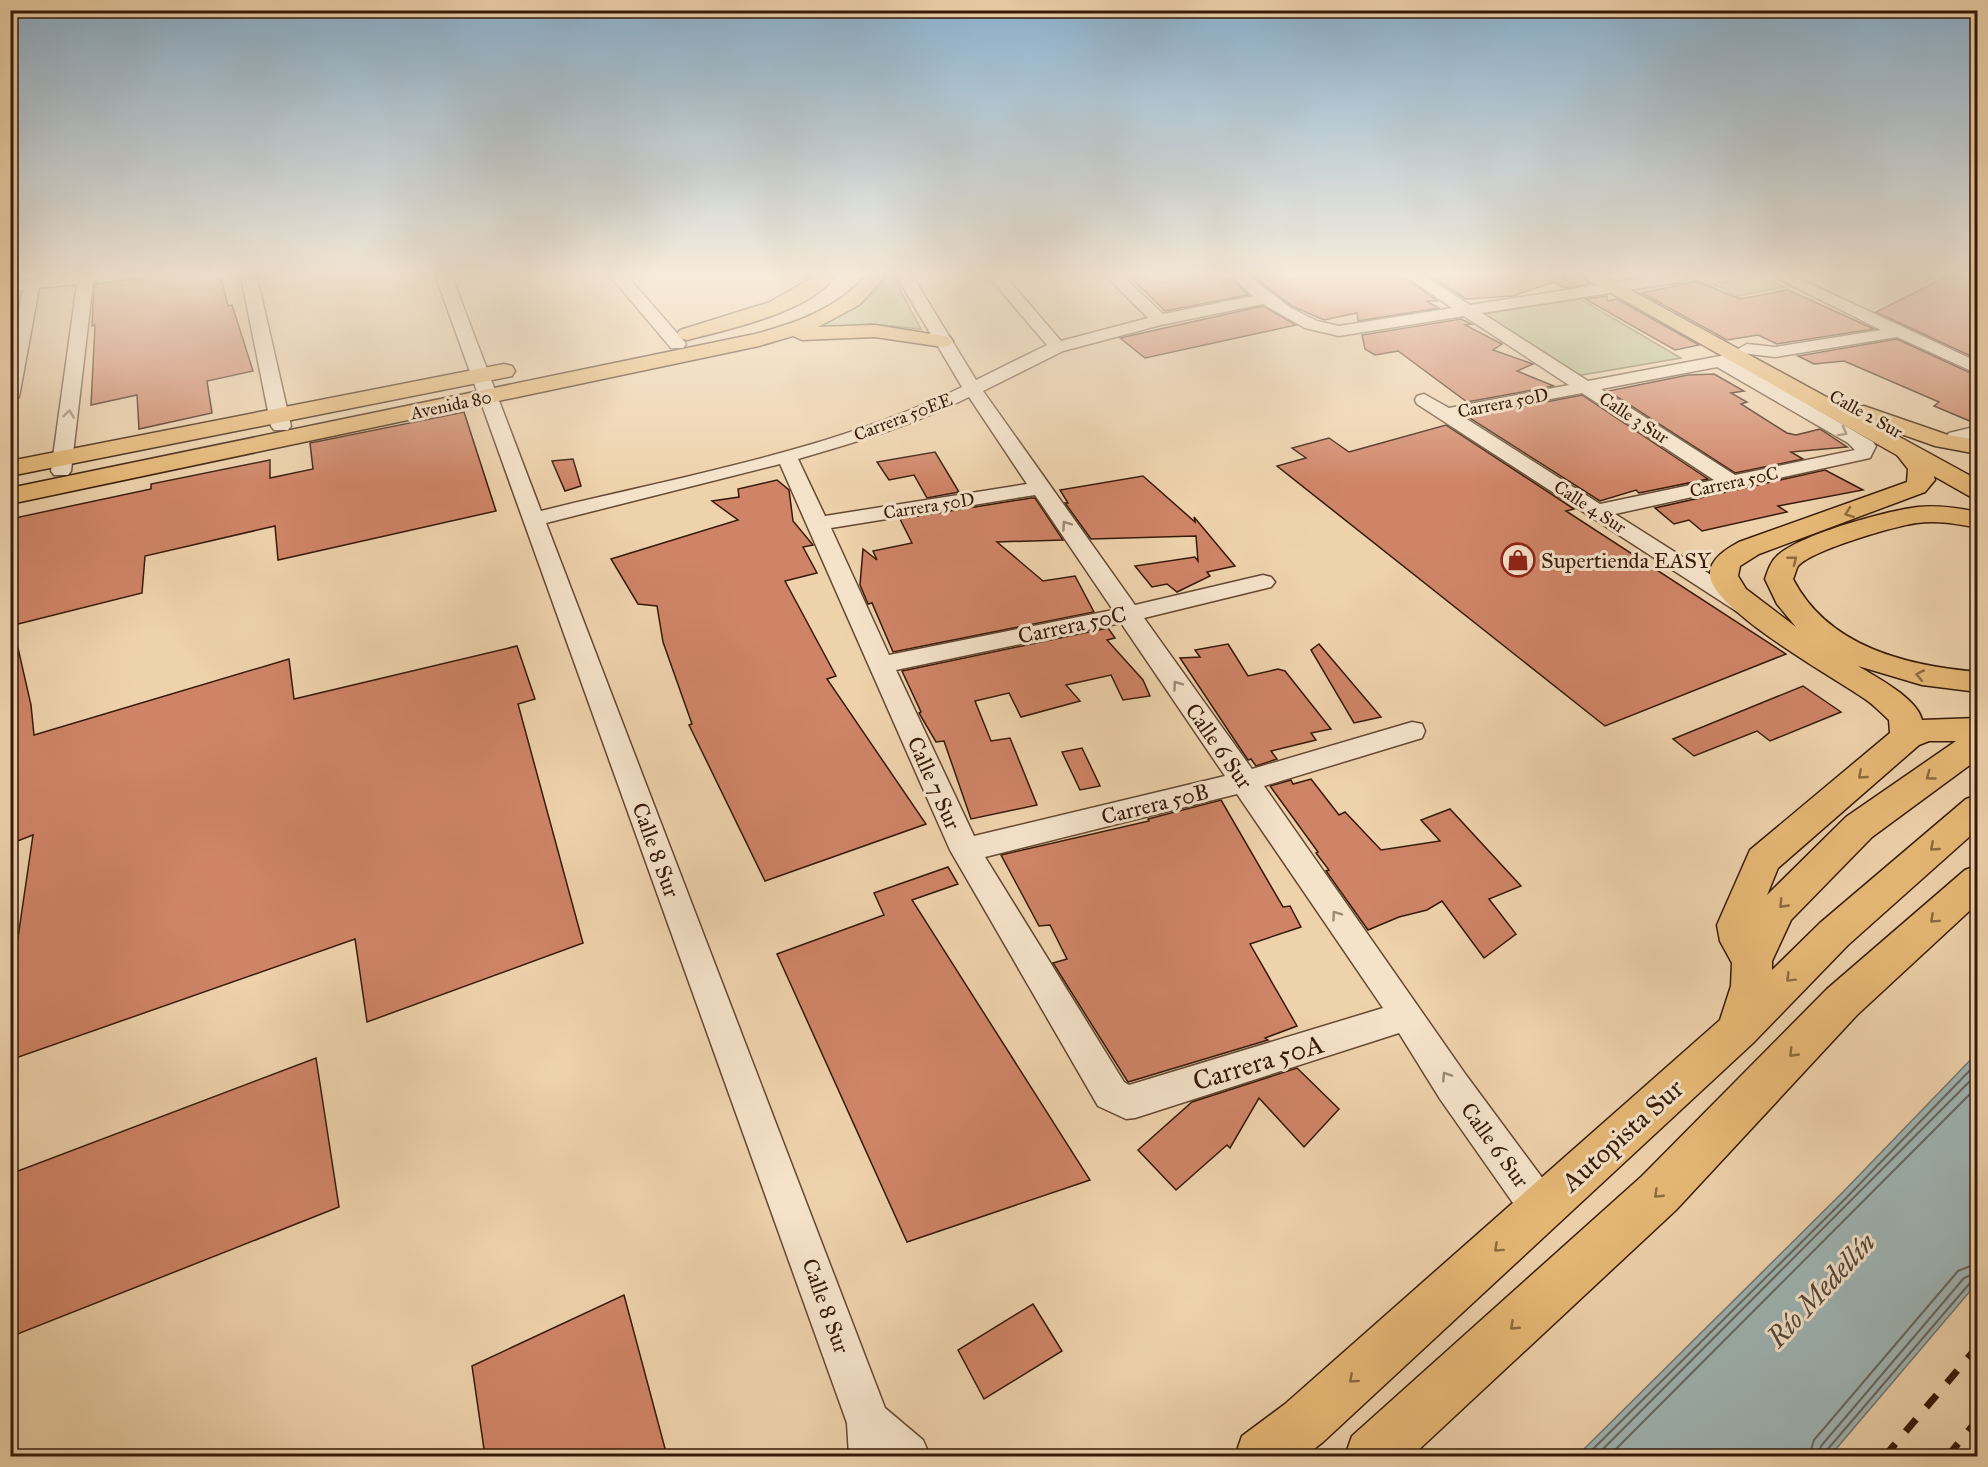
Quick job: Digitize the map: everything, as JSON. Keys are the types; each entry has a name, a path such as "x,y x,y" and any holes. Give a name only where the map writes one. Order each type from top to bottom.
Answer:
{"main road":[{"name":"Avenida 80","path":"626,346 631,345"},
{"name":"Avenida 80","path":"10,496 654,345"},
{"name":"Avenida 80","path":"10,482 62,465 280,421 726,345"},
{"name":"Calle 2 Sur","path":"1730,345 1864,413 1963,453"},
{"name":"Calle 2 Sur","path":"1749,356 1910,455"},
{"name":"Avenida 80","path":"485,386 527,366"},
{"path":"1910,455 1977,491"},
{"path":"1907,737 1905,716 1879,693 1756,613 1726,582 1725,572 1727,564 1736,555 1916,487 1922,480 1920,468 1910,455"},
{"name":"Avenida 80","path":"10,469 62,465"},
{"path":"1977,520 1949,515 1918,515 1892,519 1805,551 1786,561 1779,579 1785,599 1808,624 1834,642 1879,663 1912,674 1977,682"},
{"path":"1879,693 1926,710 1944,712 1977,710"},
{"path":"1752,961 1740,941 1736,925 1763,860 1907,737 1926,730 1977,729"},
{"path":"1738,1030 1750,986 1752,961 1777,910 1859,827 1977,742"},
{"name":"Autopista Sur","path":"1262,1456 1304,1423 1541,1209 1738,1030 1834,934 1977,808"},
{"path":"1372,1456 1659,1193 1842,1002 1977,880"}],"street":[{"path":"10,398 20,345"},
{"path":"62,465 80,345"},
{"path":"264,345 280,421"},
{"name":"Calle 8 Sur","path":"470,345 870,1440 907,1456"},
{"name":"Calle 6 Sur","path":"945,345 973,390 1407,1016 1453,1087 1541,1209"},
{"name":"Carrera 50EE","path":"535,519 787,456 905,420 973,390 1063,345"},
{"name":"Calle 3 Sur","path":"1520,345 1731,482"},
{"name":"Carrera 50D","path":"1445,414 1815,345"},
{"path":"1927,345 1977,369"},
{"name":"Calle 2 Sur","path":"1749,356 1866,446"},
{"name":"Calle 4 Sur","path":"1424,400 1756,613"},
{"path":"1963,453 1977,432"},
{"name":"Carrera 50C","path":"1597,511 1856,456 1863,454 1866,446"},
{"name":"Calle 7 Sur","path":"787,456 965,850 1111,1094"},
{"name":"Carrera 50D","path":"818,525 1041,488"},
{"name":"Carrera 50C","path":"881,664 1128,614 1263,582"},
{"name":"Carrera 50B","path":"965,850 1244,782 1412,731"},
{"name":"Carrera 50A","path":"1111,1094 1126,1102 1136,1101 1407,1016"}],"green space":[{"path":"1530,345 1660,345 1681,358 1576,376"}],"water":[{"name":"Río Medellín","path":"1977,1053 1977,1283 1830,1456 1577,1456 1843,1192"}],"building":[{"path":"94,345 245,345 253,371 207,381 212,413 139,429 137,395 91,405"},
{"path":"1129,345 1202,345 1145,358"},
{"path":"1364,345 1500,345 1493,350 1533,364 1517,371 1554,386 1467,402 1398,351 1375,355 1365,349"},
{"path":"1667,345 1697,345 1675,350"},
{"path":"1859,345 1911,345 1977,376 1977,424 1934,406 1939,402 1844,361 1814,364 1798,356"},
{"path":"1948,345 1977,345 1977,359"},
{"path":"1714,374 1744,391 1731,393 1747,402 1741,404 1787,433 1796,435 1820,429 1847,447 1791,452 1803,459 1735,473 1608,391 1688,375"},
{"path":"1582,395 1708,479 1639,493 1636,490 1600,501 1468,417"},
{"path":"464,412 496,511 278,560 275,526 145,556 142,593 10,626 10,519 151,489 151,484 270,460 270,478 313,469 310,443"},
{"name":"Supertienda EASY","path":"1446,425 1574,509 1566,511 1786,654 1605,726 1277,466 1306,458 1292,448 1329,438 1349,452"},
{"path":"935,452 959,492 927,498 914,475 889,480 877,462"},
{"path":"573,459 581,486 565,491 552,461"},
{"path":"1825,470 1863,490 1778,506 1787,512 1702,531 1689,520 1674,524 1655,508"},
{"path":"1143,476 1195,522 1194,517 1235,566 1207,572 1210,576 1177,592 1167,584 1152,587 1135,566 1195,557 1198,561 1196,536 1091,539 1065,503 1068,503 1060,490"},
{"path":"777,480 789,490 793,521 813,545 803,547 817,573 785,581 836,676 827,679 926,824 765,881 689,725 692,724 663,642 657,606 638,604 611,559 738,520 712,501 739,497 738,489"},
{"path":"1035,498 1063,540 997,542 1043,581 1075,576 1094,612 893,652 872,603 868,604 860,585 863,549 877,560 873,551 912,543 900,519"},
{"path":"1108,628 1115,638 1107,640 1143,680 1150,696 1123,700 1111,675 1066,685 1080,701 1021,717 1009,693 975,701 991,741 1010,738 1037,805 971,819 944,741 936,742 919,713 921,712 902,671"},
{"path":"1228,644 1248,676 1278,669 1285,671 1331,729 1311,733 1316,740 1271,751 1277,759 1256,766 1251,759 1248,760 1180,658 1200,657 1195,650"},
{"path":"1319,644 1381,717 1354,723 1311,650"},
{"path":"517,646 535,699 518,704 583,943 367,1022 355,939 10,1060 10,992 33,835 10,844 10,649 18,648 31,705 34,735 289,659 294,699"},
{"path":"1803,686 1841,712 1770,741 1757,731 1694,756 1673,739"},
{"path":"1082,748 1100,786 1080,790 1062,752"},
{"path":"1311,779 1339,815 1345,812 1381,850 1440,841 1421,820 1450,809 1521,886 1489,899 1516,934 1484,958 1442,901 1427,910 1399,917 1368,930 1326,871 1329,870 1316,853 1318,852 1270,786 1291,780 1293,784"},
{"path":"1221,800 1283,907 1290,906 1301,927 1250,944 1297,1026 1265,1038 1268,1040 1128,1082 1053,963 1067,959 1050,925 1039,926 1001,855 1149,821 1148,819"},
{"path":"948,867 958,884 912,900 1090,1180 907,1242 777,954 884,915 874,893"},
{"path":"316,1058 339,1207 10,1337 10,1174"},
{"path":"1297,1068 1339,1109 1304,1147 1259,1098 1230,1148 1227,1145 1176,1190 1138,1150 1192,1102"},
{"path":"624,1295 667,1456 485,1456 472,1366"},
{"path":"1033,1304 1062,1351 984,1399 958,1350"}],"railway":[{"path":"1885,1456 1978,1346"},
{"path":"1948,1456 1978,1419"}],"place":[{"name":"Supertienda EASY","path":"1518,560"}]}
